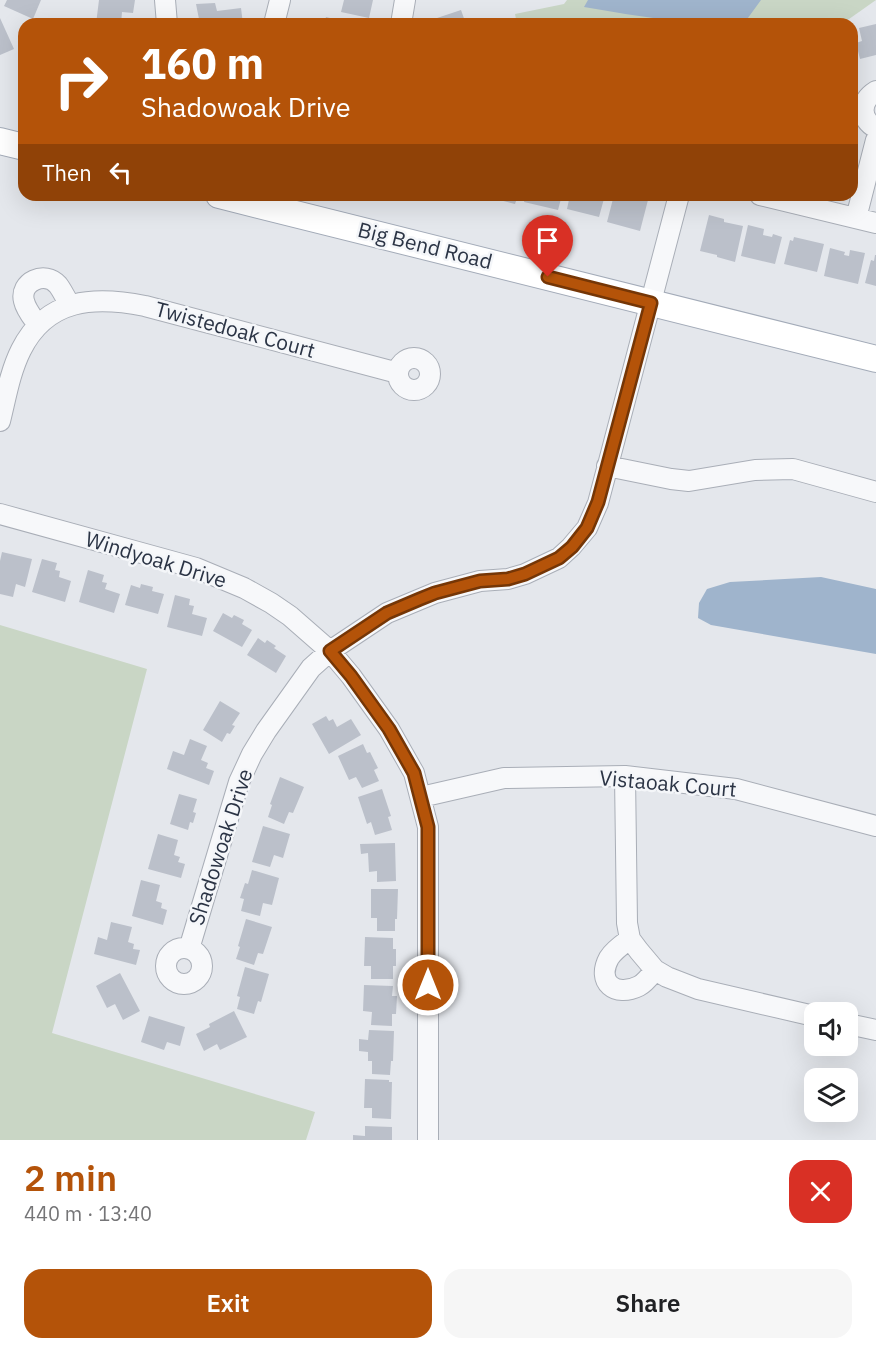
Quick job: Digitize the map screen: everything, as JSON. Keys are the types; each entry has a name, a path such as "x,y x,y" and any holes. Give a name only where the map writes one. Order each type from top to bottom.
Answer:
{"main road":[{"path":"0,141 18,146"},
{"name":"Big Bend Road","path":"248,201 876,359"}],"street":[{"path":"165,0 166,18"},
{"path":"276,18 280,0"},
{"path":"402,18 405,0"},
{"path":"876,92 869,96 863,109 867,122 876,128"},
{"path":"856,218 876,140"},
{"name":"Shadowoak Drive","path":"189,949 239,782 266,731 311,668 330,651 387,613 435,593 480,581 508,579 525,574 559,558 572,547 587,528 598,502 677,201"},
{"path":"785,201 876,223"},
{"path":"39,325 27,309 23,296 29,283 35,279 52,280 70,305"},
{"name":"Twistedoak Court","path":"0,421 14,369 29,337 58,309 85,301 136,304 398,373"},
{"path":"607,466 689,481 755,470 793,469 876,492"},
{"name":"Windyoak Drive","path":"0,514 196,568 244,588 290,616 330,651 389,729 414,773 428,827 428,1140"},
{"path":"625,776 627,916 630,939 647,961 667,977 698,989 804,1014"},
{"name":"Vistaoak Court","path":"421,797 504,778 625,776 736,789 876,826"},
{"path":"630,939 614,952 604,968 608,983 616,990 626,991 641,985 656,970"},
{"path":"858,1026 876,1030"}],"green space":[{"path":"567,0 876,0 850,18 516,18 515,14 564,4"},
{"path":"0,625 147,669 52,1033 315,1112 306,1140 0,1140"}],"water":[{"path":"588,0 761,0 748,18 654,18 584,7"},
{"path":"821,577 876,589 876,654 711,625 698,618 699,603 707,589 730,582"}],"building":[{"path":"7,0 41,0 33,18 4,6"},
{"path":"99,0 135,0 133,13 122,12 122,18 97,18"},
{"path":"344,0 373,0 369,18 341,12"},
{"path":"215,3 217,11 241,8 242,18 199,18 196,4"},
{"path":"461,10 464,18 437,18"},
{"path":"0,18 14,49 0,55"},
{"path":"876,24 876,55 860,59 858,42 862,41 859,28"},
{"path":"524,201 560,201 558,210"},
{"path":"569,201 603,201 599,217 567,209"},
{"path":"612,201 648,201 640,231 607,222"},
{"path":"709,215 724,219 724,222 743,226 735,262 700,251"},
{"path":"748,225 764,229 763,235 772,237 773,234 782,237 775,264 741,256"},
{"path":"794,237 824,244 817,272 784,264 790,240 793,241"},
{"path":"830,248 845,252 844,255 849,256 850,250 865,253 858,284 824,276"},
{"path":"875,255 876,286 865,283 871,260 874,261"},
{"path":"2,552 32,559 25,587 16,584 13,597 0,594"},
{"path":"42,559 57,563 55,570 60,571 59,577 71,581 65,602 32,592"},
{"path":"88,570 104,575 102,582 107,583 105,589 120,594 114,613 79,602"},
{"path":"141,584 153,587 152,591 164,594 158,614 125,605 131,585 140,588"},
{"path":"175,595 190,599 189,605 194,606 192,614 207,618 202,636 167,627"},
{"path":"223,613 232,618 234,615 244,620 242,624 252,630 242,647 213,631"},
{"path":"258,638 265,643 267,640 286,656 276,673 247,655"},
{"path":"220,701 240,713 232,725 235,726 222,742 203,730"},
{"path":"326,716 329,721 333,719 337,727 351,719 361,735 329,754 312,724"},
{"path":"190,739 207,746 201,760 208,763 206,768 214,771 209,785 167,769 173,751 184,755"},
{"path":"363,744 378,768 374,770 379,781 362,788 356,777 349,780 338,756"},
{"path":"280,777 304,787 293,813 289,812 284,824 268,817 272,805 270,804"},
{"path":"382,789 391,816 388,817 392,830 375,835 371,822 367,824 358,797"},
{"path":"179,794 197,799 193,812 196,813 188,830 170,824"},
{"path":"263,826 290,834 283,858 274,855 270,867 252,862"},
{"path":"158,834 178,840 174,855 180,857 178,862 185,864 181,878 148,869"},
{"path":"395,843 396,881 377,882 377,871 369,872 368,853 361,854 360,844"},
{"path":"252,870 279,878 272,905 263,903 260,916 241,911 244,899 240,898 245,883 248,884"},
{"path":"141,880 160,885 156,901 162,903 161,908 167,910 163,925 132,916"},
{"path":"371,889 398,889 395,931 377,931 377,918 371,918"},
{"path":"246,919 272,927 263,954 258,953 254,965 236,959"},
{"path":"111,922 132,927 128,942 134,944 133,949 140,950 136,965 94,954 98,937 107,940"},
{"path":"365,937 393,938 393,949 396,949 396,966 393,966 393,979 371,979 371,966 364,966"},
{"path":"245,967 269,974 261,1002 258,1001 254,1014 237,1009 240,997 237,996"},
{"path":"120,973 140,1011 123,1020 115,1004 107,1008 96,986"},
{"path":"364,985 393,986 392,996 397,996 396,1014 392,1014 392,1026 371,1025 372,1012 363,1011"},
{"path":"234,1011 247,1037 220,1050 217,1044 204,1051 196,1034 210,1027 209,1024"},
{"path":"149,1016 185,1027 180,1046 167,1042 164,1050 141,1042"},
{"path":"369,1030 394,1031 390,1075 372,1074 372,1061 368,1061 368,1052 359,1051 359,1039 368,1040"},
{"path":"365,1079 392,1082 391,1119 372,1118 372,1108 364,1108"},
{"path":"365,1126 392,1127 392,1140 353,1140 353,1135 365,1136"}],"route":[{"path":"428,985 428,827 414,773 389,729 330,651 387,613 435,593 480,581 508,579 525,574 559,558 572,547 587,528 598,502 651,303 548,277"}]}
